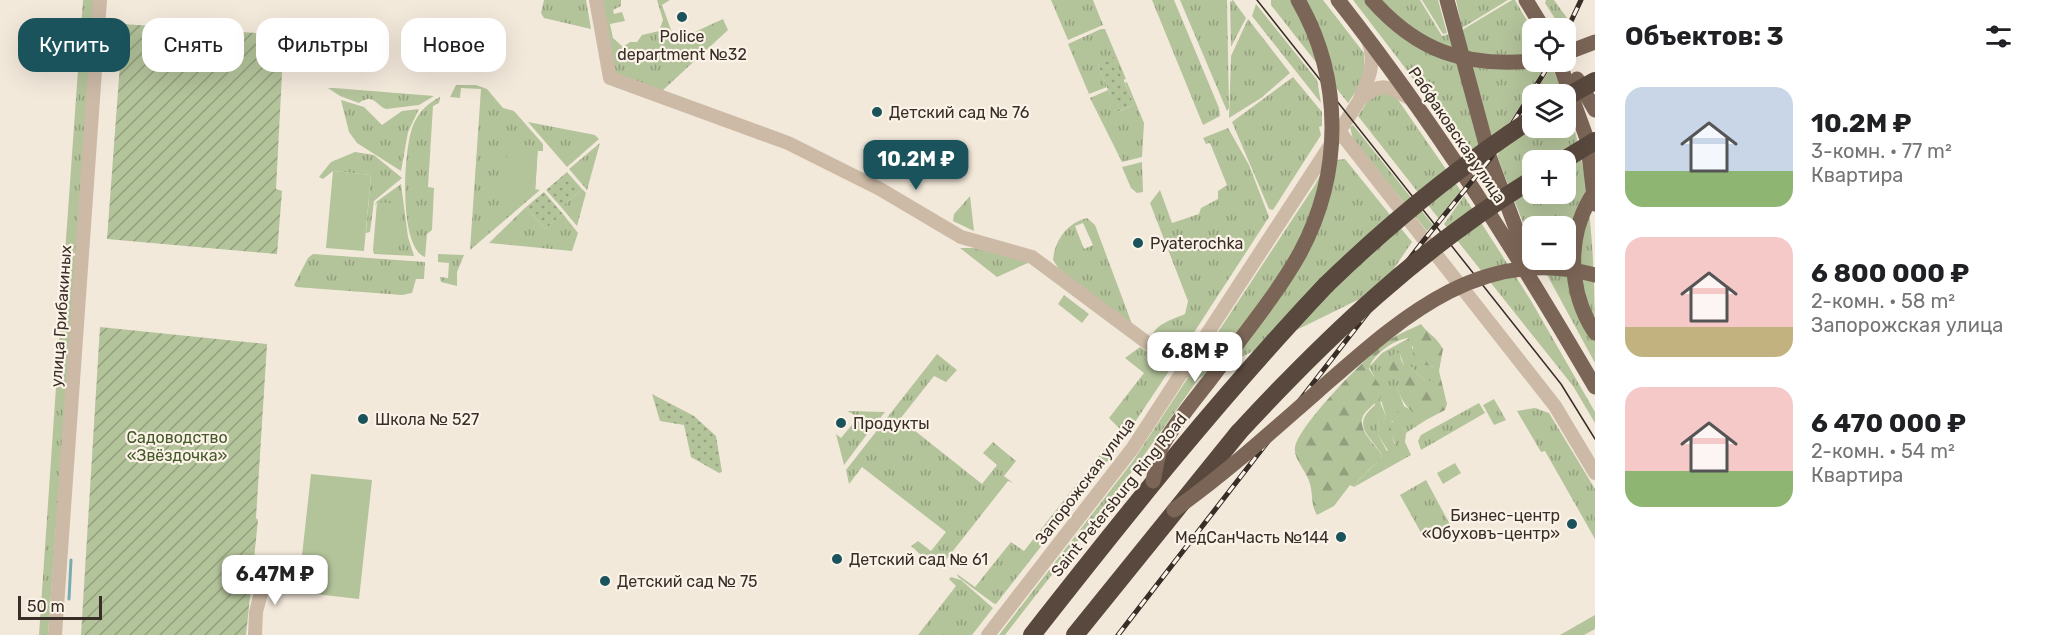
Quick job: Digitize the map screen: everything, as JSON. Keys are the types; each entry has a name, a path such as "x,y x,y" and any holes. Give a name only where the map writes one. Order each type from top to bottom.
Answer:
{"highway":[{"path":"1576,91 1595,81"},
{"name":"Saint Petersburg Ring Road","path":"1032,635 1153,481 1272,342 1359,253 1422,198 1522,125"},
{"path":"1576,153 1595,141"},
{"path":"1075,635 1174,510 1239,432 1287,380 1365,304 1459,229 1522,186"}],"main road":[{"path":"1153,481 1161,447 1270,299 1300,253 1322,198 1331,163 1333,131 1330,86 1322,52 1310,20 1298,0"},
{"name":"Рабфаковская улица","path":"1338,0 1413,100 1538,288 1595,387"},
{"path":"1372,0 1407,33 1458,58 1508,63 1522,62"},
{"path":"1447,0 1490,159 1538,288"},
{"path":"1526,0 1537,18"},
{"path":"1576,49 1595,42"},
{"path":"1563,72 1587,139 1595,204"},
{"path":"1571,72 1595,110"},
{"path":"1595,191 1581,217 1573,261 1576,289 1595,333"},
{"path":"1174,510 1223,475 1379,338 1426,303 1467,283 1506,272 1542,268 1595,275"}],"street":[{"name":"улица Грибакиных","path":"55,635 100,0"},
{"path":"596,0 610,78 788,143 880,189 961,237 1032,257 1185,371"},
{"path":"1359,100 1371,64 1372,49 1366,35"},
{"path":"1359,100 1377,87 1386,86 1413,100"},
{"name":"Запорожская улица","path":"988,635 1132,449 1185,371 1359,100"},
{"path":"1339,131 1555,406 1595,473"},
{"path":"255,635 256,612 266,574"}],"green space":[{"path":"83,0 94,0 93,18 82,18"},
{"path":"544,0 586,0 591,29 544,18 541,13"},
{"path":"601,0 621,0 621,6 613,10 614,14 622,12 625,21 610,24 613,38 623,47 630,42 637,42 642,35 659,31 663,20 657,0 670,0 662,5 675,41 723,19 728,30 662,91 614,73"},
{"path":"1051,0 1093,0 1103,25 1068,40"},
{"path":"1152,0 1174,0 1219,108 1220,116 1203,125"},
{"path":"1180,0 1227,0 1229,108 1227,111"},
{"path":"1233,0 1246,18 1231,47 1230,2"},
{"path":"1271,0 1323,0 1364,53 1364,79 1348,103 1271,5"},
{"path":"1353,0 1420,0 1442,36 1449,34 1484,155 1473,166 1406,69"},
{"path":"1422,0 1438,0 1447,33 1443,34"},
{"path":"1456,0 1508,0 1462,28"},
{"path":"1515,0 1525,18 1522,18 1522,72 1542,72 1535,84 1522,84 1522,103 1494,146 1462,30"},
{"path":"1546,0 1554,0 1567,18 1555,18 1545,3"},
{"path":"1256,4 1317,80 1321,103 1252,16"},
{"path":"1248,19 1290,73 1261,98 1229,118 1231,56"},
{"path":"130,24 142,25 142,72 244,72 244,32 256,33 256,72 282,72 276,189 282,191 277,254 107,239 119,72 130,72"},
{"path":"1105,29 1126,79 1123,80 1114,58 1098,65 1107,87 1089,94 1068,44"},
{"path":"1114,57 1134,105 1117,112 1098,65"},
{"path":"78,72 89,72 76,253 65,253"},
{"path":"1548,72 1554,72 1559,84 1541,84"},
{"path":"1293,77 1322,112 1322,126 1319,127 1321,135 1273,210 1269,209 1232,122"},
{"path":"1127,82 1144,123 1142,157 1122,162 1090,98 1108,90 1118,112 1134,105 1125,83"},
{"path":"456,85 476,85 487,89 503,108 514,111 543,144 543,151 538,151 538,146 535,189 540,190 470,250 481,89 461,88 460,98 450,97"},
{"path":"328,88 434,96 419,105 386,109 371,99 359,103 340,96"},
{"path":"1373,93 1394,94 1461,191 1439,219 1358,116"},
{"path":"440,97 439,103 433,106 428,187 434,188 432,230 427,234 425,257 416,250 410,236 405,195 407,152 416,119 425,108"},
{"path":"341,100 364,107 382,125 402,111 419,109 408,132 401,171 357,143 349,132"},
{"path":"1522,114 1522,138 1576,138 1591,230 1595,363 1544,270 1576,270 1576,216 1522,216 1522,220 1497,156"},
{"path":"528,122 595,135 599,139 567,167"},
{"path":"1353,125 1433,225 1427,231 1353,139 1350,127"},
{"path":"1228,128 1249,165 1269,217 1176,360 1153,339 1153,334 1159,326 1185,314 1188,301 1150,203 1160,190 1172,223 1199,214 1201,208 1218,199 1218,191 1227,185 1210,143 1206,144 1203,138"},
{"path":"600,143 587,190 569,169"},
{"path":"508,144 538,146 535,193 505,191"},
{"path":"355,152 374,155 402,178 374,201 370,232 366,233 371,175 333,171 323,179 319,177 331,162"},
{"path":"1345,159 1412,242 1380,289 1199,378 1137,465 1005,635 999,635 1133,461 1315,185 1327,161"},
{"path":"1142,162 1143,192 1137,193 1131,188 1122,167"},
{"path":"333,171 371,175 364,251 326,248"},
{"path":"567,172 582,189 561,207 546,190"},
{"path":"401,184 408,237 414,256 374,254 373,250 398,252 377,202 375,206 376,202"},
{"path":"582,189 586,193 577,226 561,207"},
{"path":"544,192 563,214 545,229 526,207"},
{"path":"970,196 974,231 953,221 954,214"},
{"path":"1464,196 1530,299 1595,412 1595,423 1573,386 1444,224"},
{"path":"377,202 402,204 398,253 373,250"},
{"path":"526,207 545,229 563,214 578,233 572,251 489,243"},
{"path":"1087,218 1095,225 1132,324 1061,272 1053,260 1056,246 1063,233 1080,220","holes":["1083,223 1093,245 1084,249 1075,226"]},
{"path":"960,248 974,248 1030,262 997,277"},
{"path":"313,254 425,262 424,279 416,279 412,293 402,295 296,287 294,285 308,258"},
{"path":"438,254 464,255 457,272 457,286 441,282 440,277 448,278 449,263 438,262"},
{"path":"65,256 76,256 48,635 39,635"},
{"path":"1064,295 1089,314 1082,323 1058,304"},
{"path":"1421,324 1443,349 1439,371 1447,404 1445,410 1426,420 1411,411 1401,398 1397,387 1402,378 1391,374 1388,365 1396,350 1404,366 1410,366 1423,379 1434,382 1431,375 1435,367 1419,364 1413,354 1413,342 1409,338 1397,341 1379,353 1369,369 1380,386 1380,398 1364,414 1362,421 1365,432 1382,455 1354,487 1350,485 1334,506 1317,515 1308,479 1295,452 1299,437 1320,408 1348,377 1384,344"},
{"name":"Садоводство «Звёздочка»","path":"100,327 267,344 256,518 258,520 246,635 81,635"},
{"path":"1409,338 1414,342 1412,348 1424,365 1435,367 1434,383 1423,379 1410,366 1404,366 1400,354 1403,378 1397,387 1404,406 1426,420 1406,433 1405,442 1411,455 1354,487 1382,455 1363,425 1368,412 1375,405 1374,376 1369,367 1382,353","holes":["1380,402 1388,402 1393,422 1389,421 1388,424 1395,443 1387,451 1378,435 1379,419 1384,420 1386,416"]},
{"path":"1140,347 1171,368 1117,449 996,604 993,603 957,574 975,587 1011,542 1024,551 1120,429 1109,418 1144,373 1125,358"},
{"path":"937,354 957,370 946,382 934,376 900,419 982,484 997,465 983,453 993,442 1016,461 1004,476 1013,483 1008,481 945,561 948,567 943,568 929,561 911,546 918,541 931,551 946,532 862,467 849,484 846,470"},
{"path":"652,394 694,416 716,436 722,472 719,473 691,457 684,425 660,421"},
{"path":"1494,399 1506,420 1494,425 1483,405"},
{"path":"1381,400 1395,403 1400,419 1389,422 1396,450 1389,452 1378,435 1379,418 1384,420 1386,416"},
{"path":"1479,403 1485,413 1421,450 1418,441 1421,435"},
{"path":"1535,408 1549,413 1595,489 1595,539 1545,451 1541,452 1517,411"},
{"path":"848,411 885,412 873,427"},
{"path":"856,420 871,429 844,465 836,434 841,438"},
{"path":"1455,463 1461,473 1443,484 1437,473"},
{"path":"311,474 372,480 359,599 298,592"},
{"path":"1426,480 1454,532 1451,534 1446,526 1424,538 1400,495"},
{"path":"951,577 961,580 993,608 972,635 918,635 956,586 949,579"},
{"path":"1595,615 1595,629 1584,635 1560,635"}],"waterway":[{"path":"69,599 71,560"}],"tram line":[{"path":"1257,0 1561,384 1595,439"}],"railway":[{"path":"1573,18 1581,0"},
{"path":"1118,635 1424,240 1490,159 1545,72"}],"place":[{"name":"Police department №32","path":"682,17"},
{"name":"Детский сад № 76","path":"877,112"},
{"name":"Pyaterochka","path":"1138,243"},
{"name":"Школа № 527","path":"363,419"},
{"name":"Продукты","path":"841,423"},
{"name":"Бизнес-центр «Обуховъ-центр»","path":"1572,524"},
{"name":"МедСанЧасть №144","path":"1341,537"},
{"name":"Детский сад № 61","path":"837,559"},
{"name":"Детский сад № 75","path":"605,581"}]}
